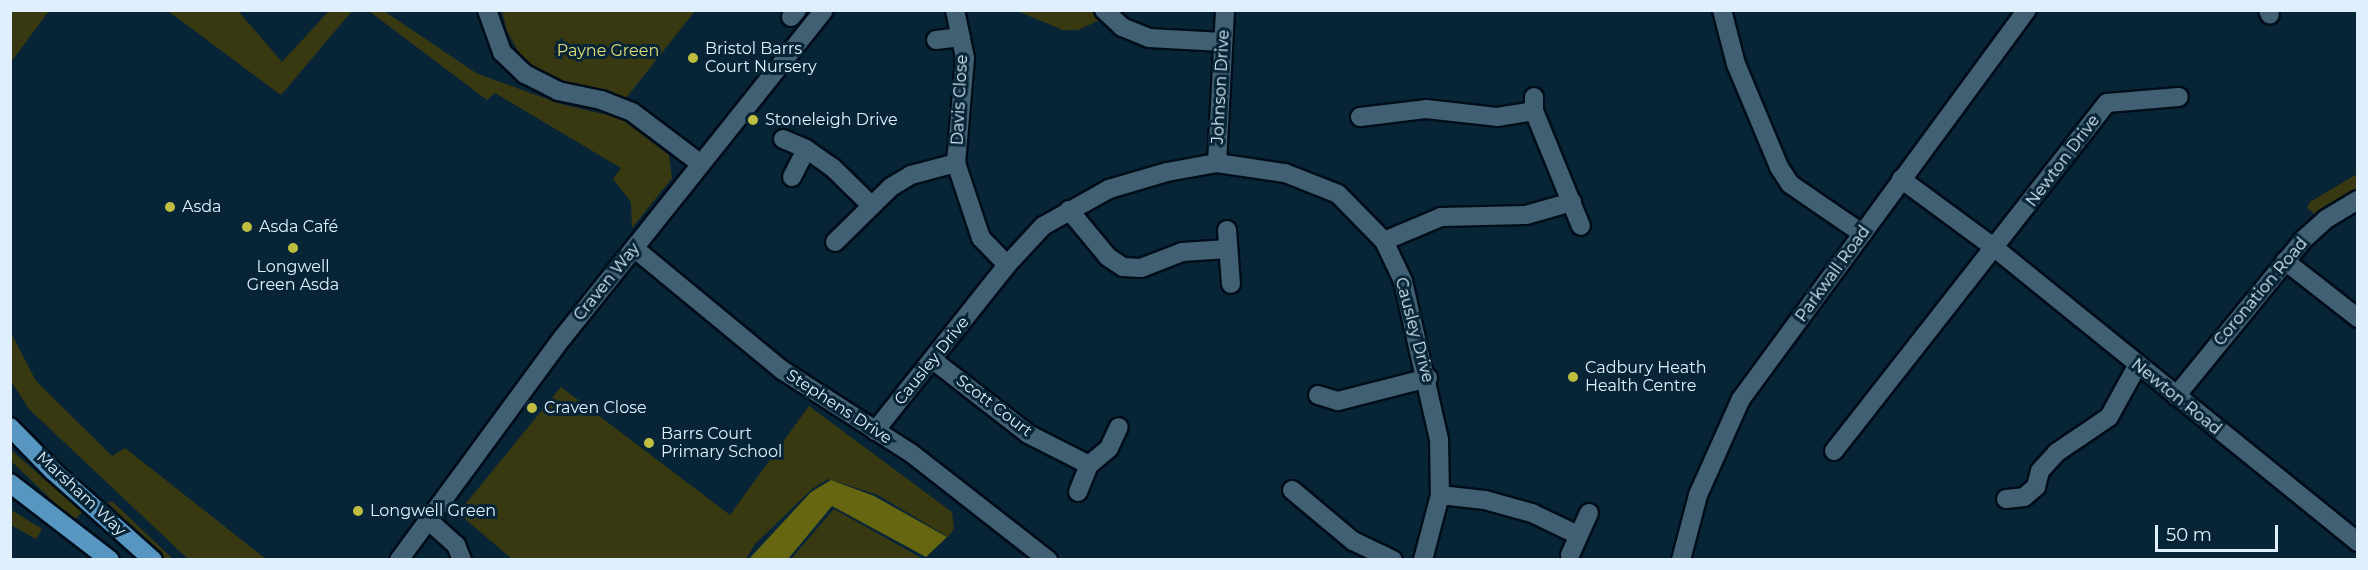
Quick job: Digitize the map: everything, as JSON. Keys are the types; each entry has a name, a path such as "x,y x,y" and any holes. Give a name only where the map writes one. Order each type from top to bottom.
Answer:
{"main road":[{"name":"Marsham Way","path":"10,427 53,471 153,560"},
{"name":"Marsham Way","path":"10,483 110,560"}],"street":[{"path":"487,10 502,52 525,74 558,92 601,100 632,112 700,164"},
{"name":"Craven Way","path":"399,560 563,337 824,10"},
{"name":"Davis Close","path":"955,10 965,58 956,163 981,238 1007,265"},
{"path":"1104,10 1122,27 1149,38 1223,42"},
{"name":"Johnson Drive","path":"1217,163 1225,10"},
{"path":"1722,10 1736,64 1779,167 1790,184 1863,234"},
{"name":"Parkwall Road","path":"1681,560 1698,495 1741,399 2027,10"},
{"name":"Davis Close","path":"936,40 961,38"},
{"name":"Newton Drive","path":"1996,249 2107,103 2179,98"},
{"path":"1360,117 1426,109 1488,116 1534,104 1581,226"},
{"path":"783,140 806,149 871,205"},
{"path":"792,177 806,149"},
{"name":"Davis Close","path":"835,242 871,205 911,175 956,163"},
{"name":"Causley Drive","path":"875,431 1007,265 1043,226 1109,189 1217,163 1285,173 1338,194 1384,241 1403,281 1428,378 1439,440 1440,495 1423,560"},
{"name":"Newton Road","path":"1901,180 1996,249 2137,366 2358,542"},
{"name":"Coronation Road","path":"2176,396 2285,261 2326,219 2358,200"},
{"path":"1384,241 1441,217 1526,216 1572,202"},
{"path":"1069,210 1108,257 1123,267 1141,268 1182,252 1228,249"},
{"path":"1227,230 1231,284"},
{"name":"Stephens Drive","path":"634,248 782,370 911,453 1048,560"},
{"path":"1834,451 1996,249"},
{"path":"2285,261 2358,318"},
{"name":"Scott Court","path":"933,360 1028,434 1089,465"},
{"path":"2006,499 2024,497 2036,487 2040,471 2056,453 2109,417 2137,366"},
{"path":"1318,395 1338,401 1428,378"},
{"path":"1078,492 1089,465 1109,448 1119,427"},
{"path":"1292,490 1353,541 1393,560"},
{"path":"1440,495 1494,502 1532,513 1578,535"},
{"path":"1570,555 1589,513"},
{"path":"428,520 456,545 462,560"}],"green space":[{"path":"10,11 49,11 11,62"},
{"path":"168,11 238,11 282,62 329,11 352,11 281,95"},
{"path":"369,11 384,11 476,73 561,104 620,118 669,155 672,178 632,228 631,202 613,179 621,168 495,93 487,100"},
{"name":"Payne Green","path":"502,11 695,11 626,98 547,79 525,64 507,31"},
{"path":"1017,11 1092,11 1102,19 1078,30 1063,30"},
{"path":"2357,174 2357,193 2318,217 2307,208 2310,202"},
{"path":"11,333 36,381 112,456 125,448 266,559 188,559 29,409 11,381"},
{"path":"561,387 730,515 809,406 952,512 954,529 948,537 878,495 828,479 812,489 755,544 746,559 512,559 458,513"},
{"path":"10,449 82,512 74,521 11,461"},
{"path":"107,502 113,502 173,559 164,559"},
{"path":"10,509 42,529 36,539 11,525"},
{"path":"834,509 923,559 791,559"}],"shaded area":[{"path":"831,480 874,496 947,537 926,557 832,506 788,559 749,559 811,492"}],"place":[{"name":"Bristol Barrs Court Nursery","path":"693,58"},
{"name":"Stoneleigh Drive","path":"753,120"},
{"name":"Asda","path":"170,207"},
{"name":"Asda Café","path":"247,227"},
{"name":"Longwell Green Asda","path":"293,248"},
{"name":"Cadbury Heath Health Centre","path":"1573,377"},
{"name":"Craven Close","path":"532,408"},
{"name":"Barrs Court Primary School","path":"649,443"},
{"name":"Longwell Green","path":"358,511"}]}
